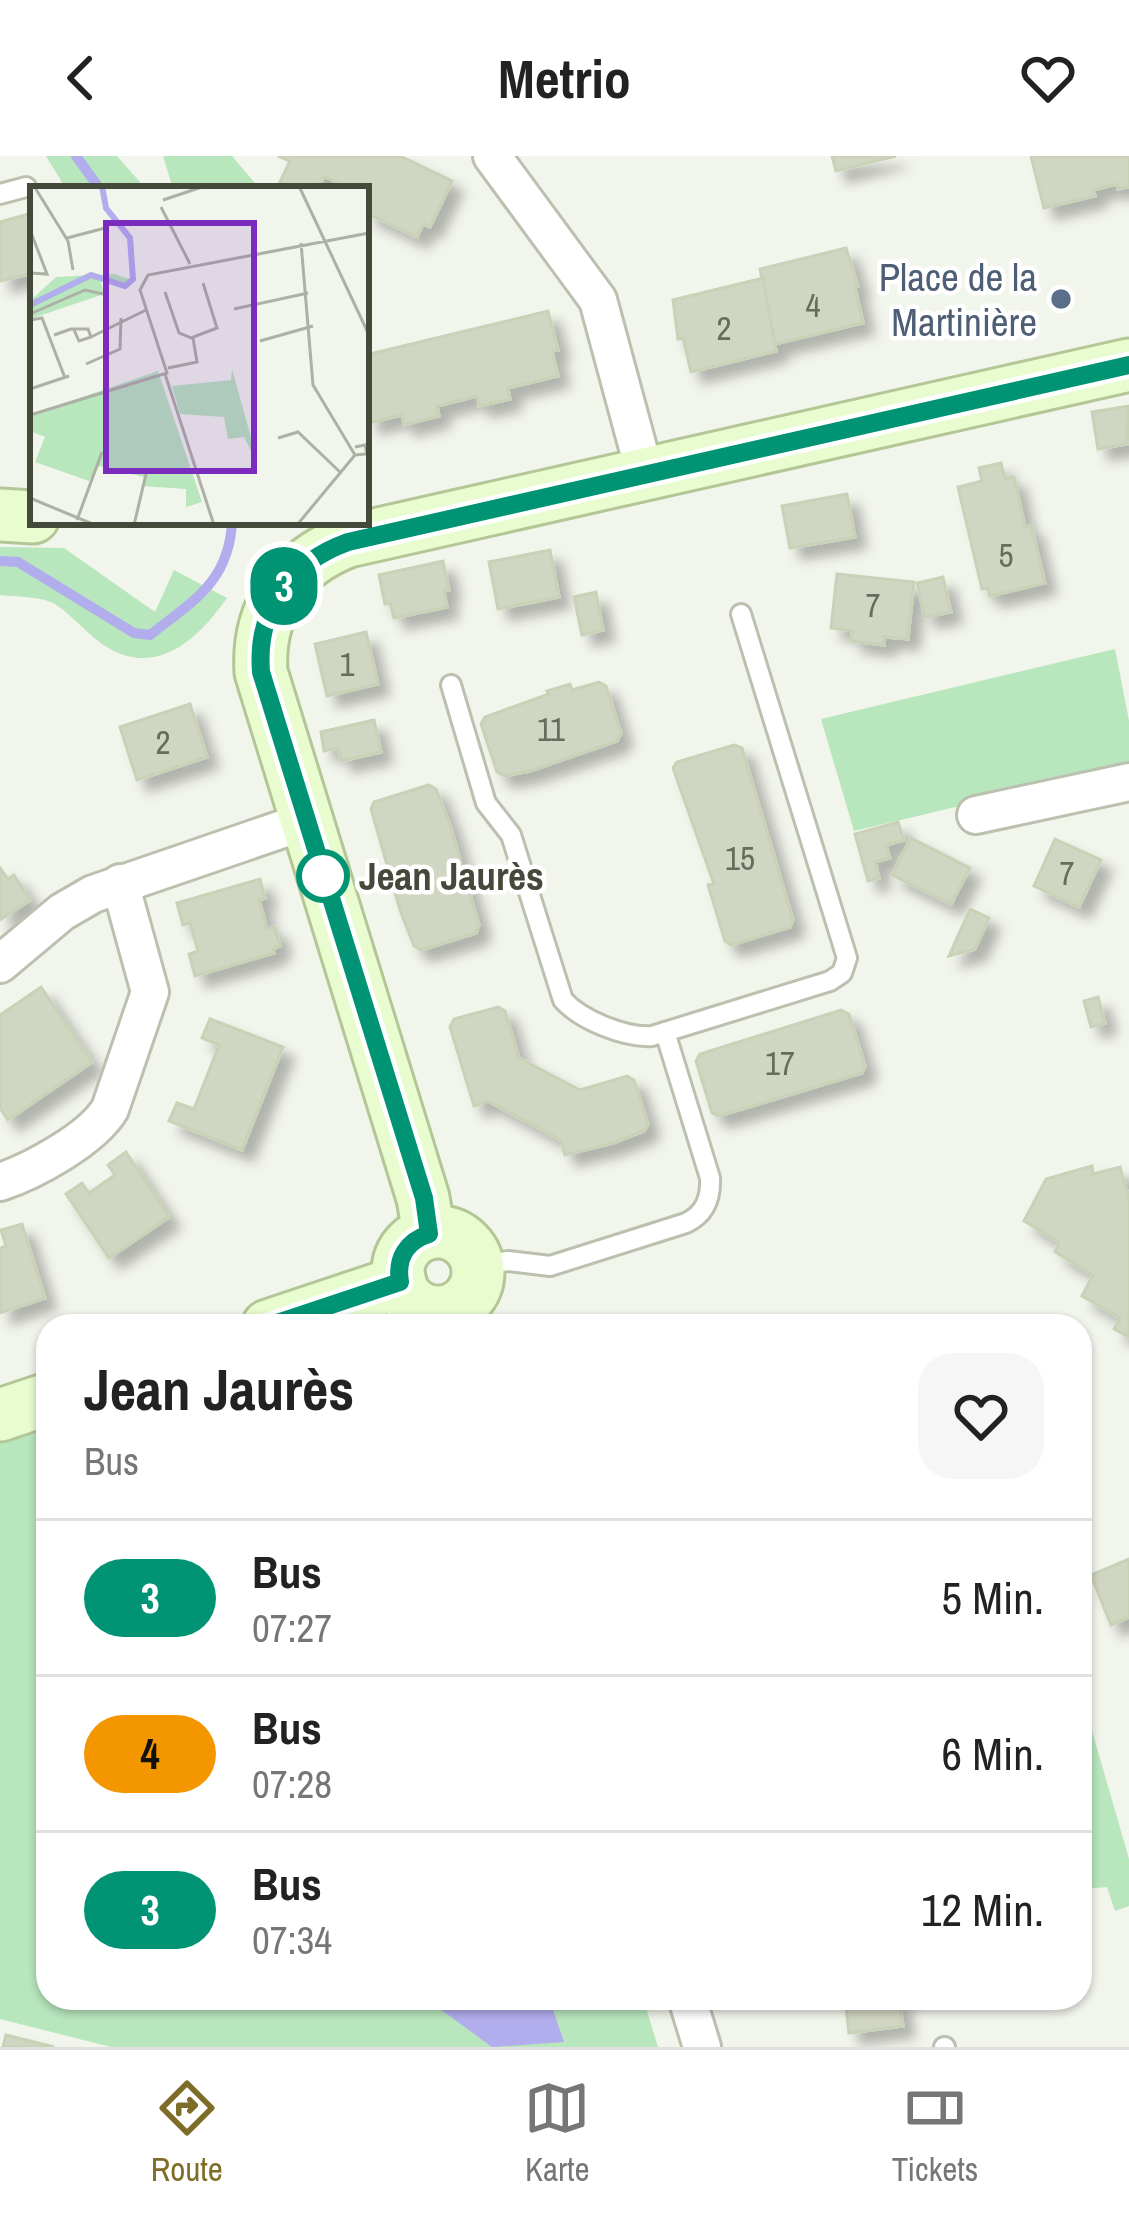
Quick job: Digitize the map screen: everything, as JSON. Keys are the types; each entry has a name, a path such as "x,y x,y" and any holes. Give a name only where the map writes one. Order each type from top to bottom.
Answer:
{"street":[{"path":"492,156 598,300 645,474"},
{"path":"429,1234 424,1198 261,672 264,627 274,600 295,572 332,547 371,536 1129,365"},
{"path":"0,515 30,517"},
{"path":"976,815 1129,782"},
{"path":"0,964 62,913 120,883 306,820"},
{"path":"0,1183 35,1168 80,1137 104,1119 113,1101 150,992 120,883"},
{"path":"429,1234 460,1239 471,1251 468,1300 438,1312 417,1306 400,1282 399,1264 407,1248 429,1234"},
{"path":"304,1314 400,1282"},
{"path":"0,1415 36,1403"},
{"path":"692,2010 703,2047"}],"lane":[{"path":"0,194 26,187"},
{"path":"451,685 486,803 513,841 562,1000 627,1034 665,1033 830,981 842,973 847,958 741,614"},
{"path":"468,1300 508,1261 550,1266 700,1214 710,1194 709,1170 665,1033"}],"green space":[{"path":"46,156 117,156 143,186 64,186"},
{"path":"163,156 232,156 257,186 172,186"},
{"path":"0,547 64,548 155,612 174,570 227,598 203,627 175,649 142,658 124,655 98,641 55,604 0,595"},
{"path":"1115,649 1129,721 1129,766 854,831 821,719"},
{"path":"410,1300 430,1314 334,1314"},
{"path":"36,1403 36,2010 647,2010 658,2047 111,2047 0,2019 0,1415"},
{"path":"1092,1731 1129,1859 1129,1906 1115,1911 1107,1887 1092,1888"}],"shaded area":[{"path":"441,2010 553,2010 564,2042 492,2047"}],"building":[{"path":"278,156 400,156 452,181 430,227 423,224 417,237 369,214 369,186 344,186 324,176 319,186 279,184 290,161"},
{"path":"832,156 896,156 836,171"},
{"path":"1031,156 1129,156 1129,187 1118,189 1117,184 1093,190 1095,196 1044,208"},
{"path":"29,214 30,274 0,281 0,222"},
{"path":"846,248 863,323 775,344 760,269"},
{"path":"763,278 776,351 691,372 683,338 678,339 673,300"},
{"path":"548,311 558,350 552,351 558,376 508,388 510,399 479,406 477,396 437,406 439,416 404,425 402,415 369,423 369,354"},
{"path":"1129,406 1127,444 1098,449 1092,412"},
{"path":"1001,463 1005,479 1014,477 1045,583 990,596 988,588 982,589 958,487 982,481 979,468"},
{"path":"847,494 855,537 790,548 782,506"},
{"path":"550,550 559,597 498,609 489,562"},
{"path":"443,561 447,607 394,618 390,603 385,604 379,575"},
{"path":"837,574 914,582 908,639 884,637 884,645 851,641 853,631 831,628"},
{"path":"943,577 951,612 925,617 917,583"},
{"path":"596,592 603,630 582,635 574,597"},
{"path":"366,632 378,684 327,696 315,644"},
{"path":"599,682 606,686 621,733 617,741 530,771 504,776 497,772 481,724 485,717 549,694 547,691"},
{"path":"190,704 207,757 137,780 120,727"},
{"path":"374,720 381,752 341,761 338,748 324,751 321,732"},
{"path":"734,745 742,748 793,920 790,927 731,945 725,941 708,885 714,884 673,768 677,762"},
{"path":"429,785 436,789 450,825 479,925 476,933 421,950 414,946 400,910 371,809 374,802"},
{"path":"898,822 904,840 886,845 890,858 875,862 879,878 868,881 855,834"},
{"path":"911,838 970,868 951,904 892,875"},
{"path":"1055,839 1101,860 1079,907 1034,886"},
{"path":"0,868 8,879 14,875 30,900 0,920"},
{"path":"260,879 265,898 259,900 267,929 275,927 280,946 274,953 195,976 189,954 198,951 190,923 183,925 177,903"},
{"path":"970,909 989,918 975,949 949,956"},
{"path":"41,987 92,1062 8,1120 0,1108 0,1015"},
{"path":"1098,997 1105,1023 1091,1027 1084,1001"},
{"path":"498,1007 505,1011 519,1058 580,1090 627,1076 634,1080 648,1124 644,1131 565,1155 561,1140 488,1101 474,1106 450,1027 454,1019"},
{"path":"841,1010 849,1014 865,1066 862,1073 719,1116 712,1113 696,1061 700,1054"},
{"path":"210,1019 283,1047 242,1150 169,1121 177,1103 194,1109 219,1045 202,1038"},
{"path":"126,1152 169,1217 109,1258 66,1194 82,1183 89,1193 115,1175 108,1165"},
{"path":"1092,1166 1093,1174 1120,1167 1129,1198 1129,1337 1114,1329 1120,1318 1082,1296 1093,1275 1055,1252 1059,1242 1024,1221 1046,1179"},
{"path":"22,1224 45,1298 0,1313 0,1248 6,1246 1,1230"},
{"path":"1129,1559 1129,1617 1111,1625 1092,1575"},
{"path":"846,2010 901,2010 903,2026 849,2033"},
{"path":"6,2035 54,2047 3,2047"}],"waterway":[{"path":"76,156 98,186"},
{"path":"0,561 18,562 134,633 150,635 194,600 216,575 232,525"}],"bus line":[{"name":"3","path":"304,1314 400,1282 402,1256 417,1239 429,1234 424,1198 261,672 264,627 286,582 320,553 348,542 1129,365"}],"place":[{"name":"Place de la Martinière","path":"1061,299"},
{"name":"Jean Jaurès","path":"323,876"}]}
